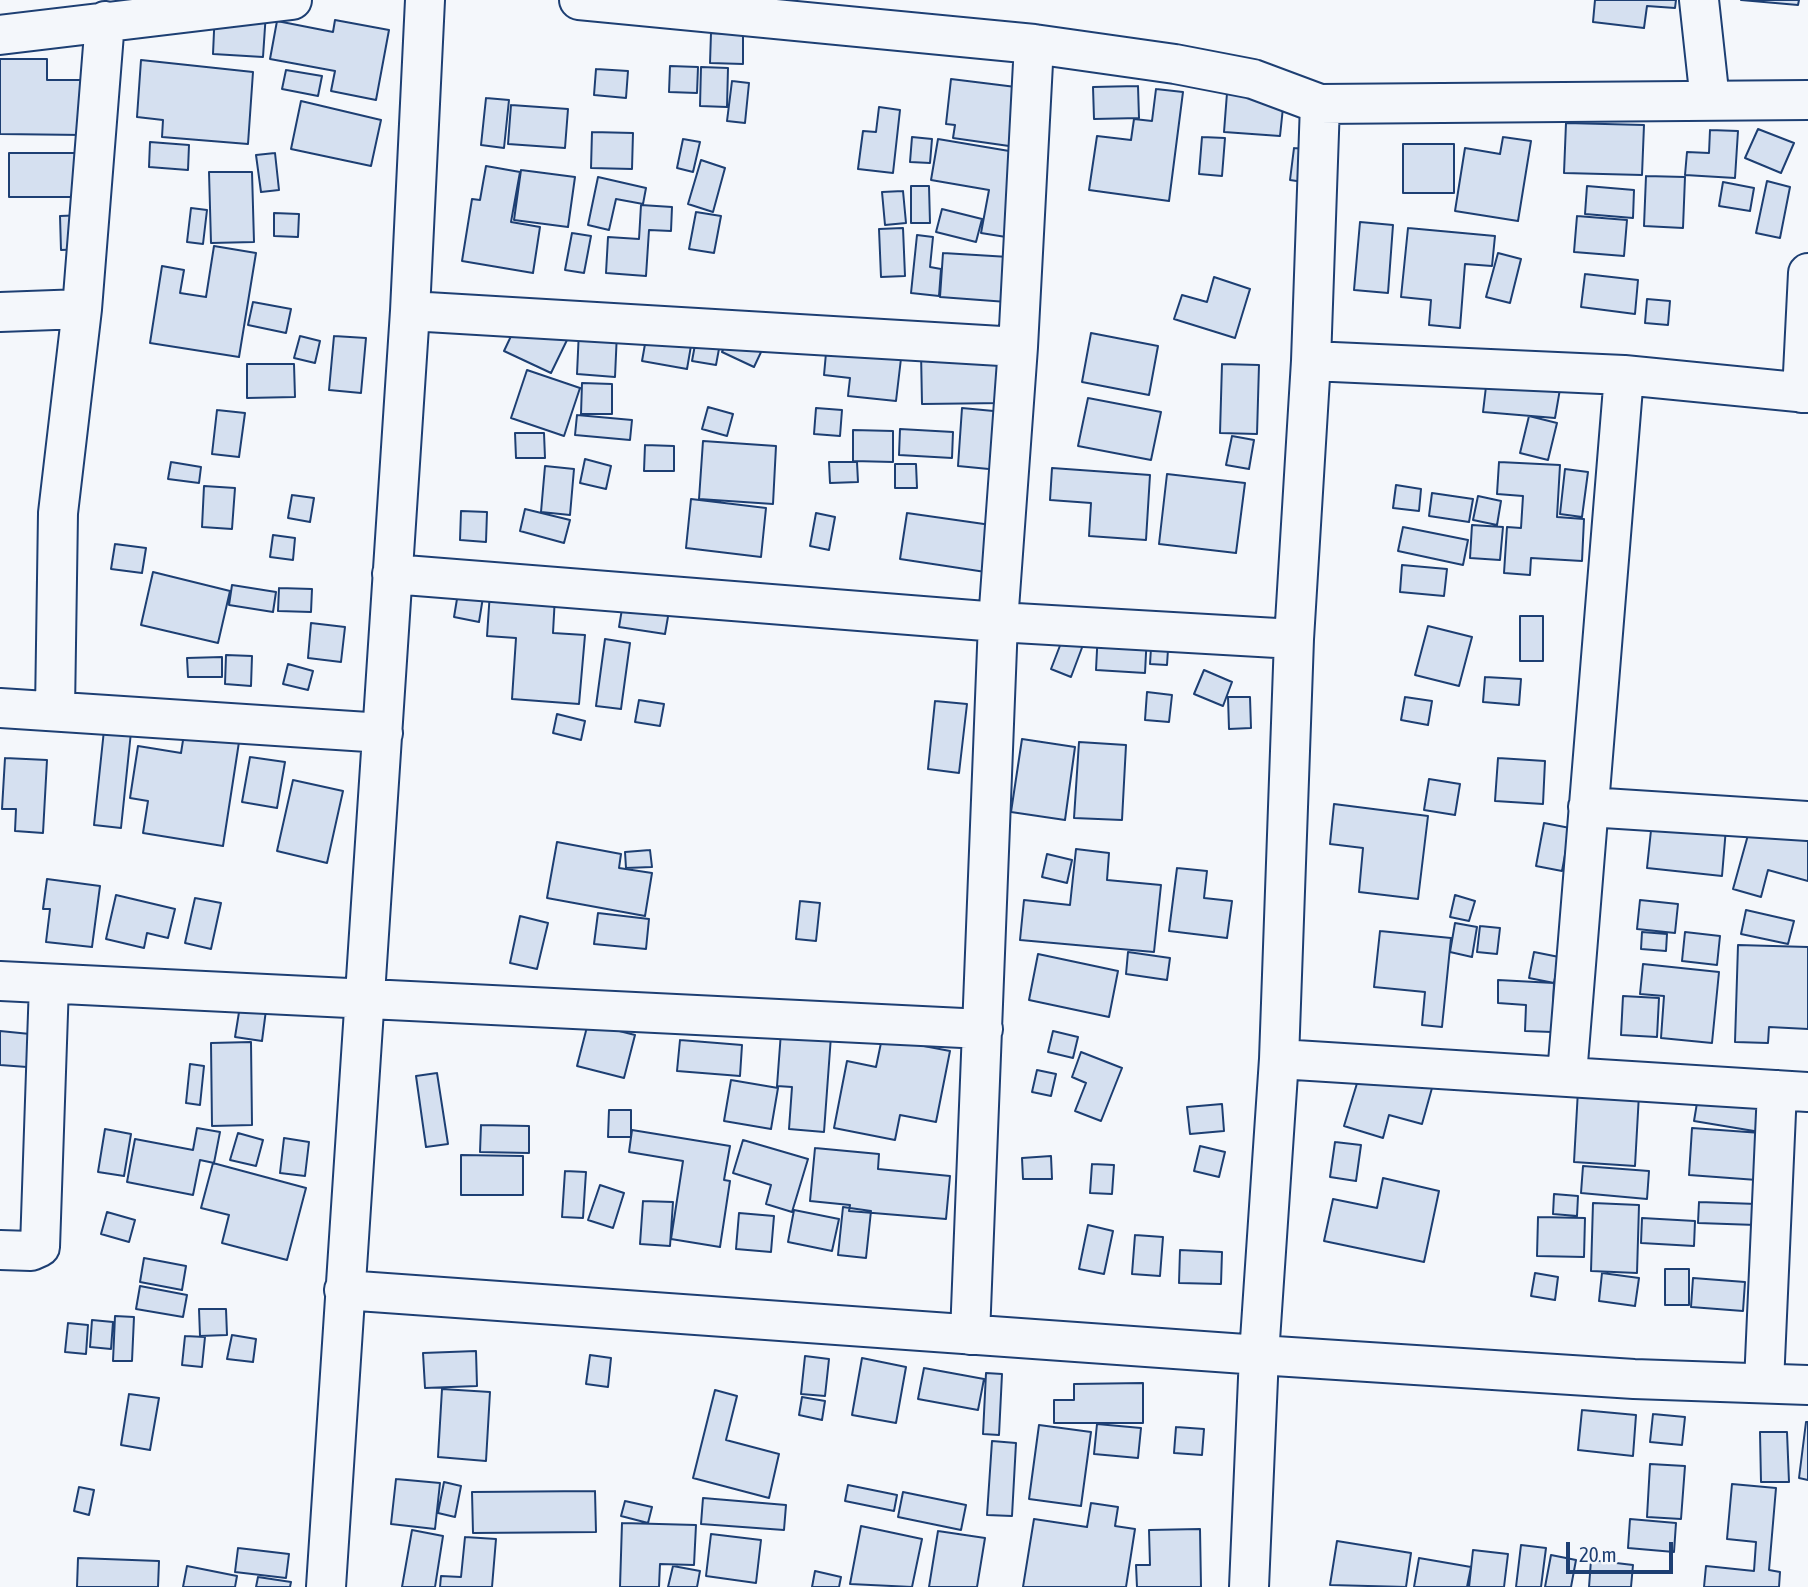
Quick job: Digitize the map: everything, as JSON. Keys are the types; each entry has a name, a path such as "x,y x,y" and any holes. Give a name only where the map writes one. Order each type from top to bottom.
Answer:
{"street":[{"path":"0,35 292,0"},
{"path":"326,1587 410,311 425,0"},
{"path":"579,0 1034,44 1175,64 1253,79 1320,104 1808,100"},
{"path":"1699,0 1710,102"},
{"path":"55,710 58,513 82,309 106,22"},
{"path":"970,1335 998,622 1018,347 1034,44"},
{"path":"1249,1587 1259,1355 1279,1059 1294,639 1311,361 1320,104"},
{"path":"1311,361 1624,375 1805,393 1808,273"},
{"path":"0,312 82,309"},
{"path":"410,311 1018,347"},
{"path":"1567,1075 1624,375"},
{"path":"392,574 998,622 1294,639"},
{"path":"0,708 383,733"},
{"path":"1588,807 1808,821"},
{"path":"0,981 983,1029"},
{"path":"0,1250 31,1251 40,1247 50,984"},
{"path":"1279,1059 1792,1091 1764,1383"},
{"path":"344,1290 1259,1355 1634,1379 1808,1385"}],"building":[{"path":"1595,0 1676,0 1675,8 1647,6 1644,28 1593,22"},
{"path":"1741,0 1799,0 1798,5"},
{"path":"215,9 266,12 263,57 213,54"},
{"path":"335,20 389,30 376,100 331,91 335,71 270,59 277,21 333,32"},
{"path":"711,33 743,34 743,64 710,63"},
{"path":"0,59 47,59 47,80 83,80 83,135 0,134"},
{"path":"141,60 253,72 248,144 162,137 163,120 137,117"},
{"path":"670,66 698,67 697,93 669,92"},
{"path":"701,67 728,68 727,107 700,106"},
{"path":"596,69 628,71 626,98 594,95"},
{"path":"286,70 322,76 318,96 282,89"},
{"path":"951,79 1024,88 1016,147 953,138 955,125 946,124"},
{"path":"732,81 749,83 745,123 727,121"},
{"path":"1138,86 1139,118 1094,119 1093,87"},
{"path":"1156,89 1183,92 1169,201 1089,190 1097,136 1131,140 1134,119 1152,121"},
{"path":"1227,93 1284,98 1280,136 1224,132"},
{"path":"486,98 509,100 504,148 481,145"},
{"path":"301,101 381,120 371,166 291,149"},
{"path":"511,105 568,109 565,148 508,144"},
{"path":"879,107 900,110 893,173 858,169 863,131 876,132"},
{"path":"1566,123 1644,125 1642,175 1564,173"},
{"path":"1758,129 1794,143 1781,173 1745,158"},
{"path":"1710,130 1738,131 1735,178 1685,175 1687,152 1709,153"},
{"path":"592,132 633,133 632,169 591,168"},
{"path":"912,137 932,139 930,163 910,162"},
{"path":"1202,137 1225,138 1222,176 1199,174"},
{"path":"1503,137 1531,141 1518,221 1455,211 1465,148 1500,154"},
{"path":"683,139 700,142 693,172 677,168"},
{"path":"938,139 1021,153 1006,237 981,233 989,190 931,180"},
{"path":"150,142 189,145 188,170 149,167"},
{"path":"1403,144 1454,144 1454,193 1403,193"},
{"path":"1294,148 1315,150 1310,183 1290,180"},
{"path":"9,153 87,153 87,197 9,197"},
{"path":"275,153 279,190 261,192 256,155"},
{"path":"701,160 725,168 713,212 688,204"},
{"path":"486,166 520,172 511,222 540,227 533,273 462,261 472,199 480,200"},
{"path":"521,170 575,177 568,227 514,220"},
{"path":"209,172 252,172 254,242 211,243"},
{"path":"1646,176 1685,177 1683,228 1644,226"},
{"path":"598,177 646,188 643,204 616,199 609,230 588,225"},
{"path":"1767,181 1790,187 1780,238 1756,233"},
{"path":"1723,182 1754,188 1750,211 1719,206"},
{"path":"911,186 929,186 930,223 911,223"},
{"path":"1587,186 1634,190 1633,218 1585,214"},
{"path":"903,191 906,223 885,225 882,192"},
{"path":"641,205 672,207 671,231 649,230 646,276 606,273 608,237 639,239"},
{"path":"191,208 207,210 203,244 187,242"},
{"path":"942,209 982,219 976,242 936,232"},
{"path":"696,212 721,216 714,253 689,249"},
{"path":"274,213 299,214 298,237 274,236"},
{"path":"85,215 86,249 61,250 60,216"},
{"path":"1577,216 1627,220 1624,256 1574,252"},
{"path":"1360,222 1393,225 1388,293 1354,290"},
{"path":"903,228 905,276 881,277 879,229"},
{"path":"1408,228 1495,236 1492,266 1465,264 1460,328 1429,325 1431,300 1401,297"},
{"path":"572,233 591,236 584,273 565,270"},
{"path":"917,235 933,237 930,267 941,269 939,296 911,293"},
{"path":"214,246 256,253 239,357 150,343 162,266 184,270 180,293 206,297"},
{"path":"943,253 1009,257 1007,302 940,297"},
{"path":"1498,253 1521,259 1510,303 1486,297"},
{"path":"1585,274 1638,280 1635,314 1581,307"},
{"path":"1214,277 1250,289 1235,338 1174,319 1182,295 1207,302"},
{"path":"1647,299 1670,301 1668,325 1645,323"},
{"path":"253,302 291,309 286,333 248,325"},
{"path":"521,315 568,338 551,373 504,351"},
{"path":"579,330 617,332 615,377 577,374"},
{"path":"647,333 692,340 687,369 642,361"},
{"path":"1091,333 1158,346 1149,395 1082,382"},
{"path":"697,334 721,338 716,365 692,361"},
{"path":"729,335 762,350 754,367 722,352"},
{"path":"300,336 320,341 315,363 294,358"},
{"path":"334,336 366,338 361,393 329,390"},
{"path":"827,342 902,350 896,401 848,396 850,378 824,375"},
{"path":"921,352 1003,352 1004,403 922,404"},
{"path":"247,364 294,364 295,397 247,398"},
{"path":"1222,364 1259,365 1257,434 1220,433"},
{"path":"527,370 580,388 564,436 511,418"},
{"path":"1487,378 1560,389 1555,418 1483,412"},
{"path":"582,383 612,384 612,414 581,414"},
{"path":"1088,398 1161,412 1151,460 1078,446"},
{"path":"708,407 733,414 727,436 702,429"},
{"path":"816,408 842,410 840,436 814,434"},
{"path":"962,408 1004,412 999,470 958,466"},
{"path":"217,410 245,413 239,457 212,454"},
{"path":"577,415 632,420 630,440 575,435"},
{"path":"1529,416 1557,423 1548,460 1520,453"},
{"path":"900,429 953,432 952,458 899,455"},
{"path":"853,430 893,431 893,462 853,461"},
{"path":"515,433 544,433 545,458 516,458"},
{"path":"1232,436 1254,440 1249,469 1226,465"},
{"path":"703,441 776,446 773,504 699,499"},
{"path":"645,445 674,446 674,471 644,471"},
{"path":"585,459 611,466 606,489 580,483"},
{"path":"171,462 201,467 199,483 168,479"},
{"path":"829,462 857,462 858,482 830,483"},
{"path":"1499,462 1560,465 1557,517 1584,519 1582,561 1531,558 1530,575 1504,573 1507,527 1521,528 1523,496 1497,494"},
{"path":"895,464 916,464 917,488 895,488"},
{"path":"545,466 574,469 570,515 541,512"},
{"path":"1052,468 1150,475 1146,540 1089,536 1091,503 1050,500"},
{"path":"1565,469 1588,472 1582,517 1560,514"},
{"path":"1167,474 1245,483 1236,553 1159,544"},
{"path":"1396,485 1421,489 1419,511 1393,508"},
{"path":"204,486 235,488 232,529 202,527"},
{"path":"1432,493 1473,499 1469,522 1429,516"},
{"path":"292,495 314,498 310,522 288,518"},
{"path":"1478,496 1501,501 1497,525 1473,520"},
{"path":"691,499 766,508 761,557 686,548"},
{"path":"525,509 570,520 564,543 520,531"},
{"path":"461,511 487,512 486,542 460,540"},
{"path":"816,513 835,517 829,550 810,546"},
{"path":"907,513 998,526 992,573 900,559"},
{"path":"1472,525 1503,527 1500,560 1470,558"},
{"path":"1403,527 1468,540 1463,565 1398,551"},
{"path":"273,535 295,538 293,560 270,557"},
{"path":"115,544 146,548 142,573 111,569"},
{"path":"1402,565 1447,569 1444,596 1400,592"},
{"path":"153,572 230,591 218,643 141,625"},
{"path":"232,585 276,592 273,612 229,605"},
{"path":"459,587 484,591 479,622 454,617"},
{"path":"279,588 312,589 311,612 278,611"},
{"path":"490,592 555,596 553,633 585,635 579,704 512,699 516,638 487,636"},
{"path":"624,597 670,605 665,634 619,627"},
{"path":"1520,616 1543,616 1543,661 1520,661"},
{"path":"311,623 345,627 341,662 308,658"},
{"path":"1428,626 1472,637 1459,686 1415,675"},
{"path":"1066,630 1086,637 1071,677 1051,669"},
{"path":"1098,630 1147,634 1145,673 1096,670"},
{"path":"1152,632 1169,634 1167,665 1150,664"},
{"path":"605,639 630,643 621,709 596,706"},
{"path":"226,655 252,656 251,686 225,684"},
{"path":"222,657 222,677 188,677 187,658"},
{"path":"288,664 313,671 308,690 283,684"},
{"path":"1204,670 1232,682 1223,706 1194,694"},
{"path":"1485,677 1521,679 1519,705 1483,702"},
{"path":"1147,692 1172,695 1169,722 1145,720"},
{"path":"1228,697 1250,697 1251,728 1229,729"},
{"path":"1405,697 1432,701 1428,725 1401,720"},
{"path":"639,700 664,704 660,726 635,722"},
{"path":"935,701 967,704 959,773 928,769"},
{"path":"557,714 585,721 581,740 553,733"},
{"path":"104,730 131,732 121,828 94,825"},
{"path":"184,734 239,742 223,846 143,833 148,801 130,798 138,746 181,753"},
{"path":"1022,739 1075,747 1065,820 1011,812"},
{"path":"1079,742 1126,745 1122,820 1074,818"},
{"path":"250,757 285,762 277,808 242,802"},
{"path":"5,758 47,760 43,833 15,831 16,809 2,809"},
{"path":"1498,758 1545,761 1543,804 1495,801"},
{"path":"1429,779 1460,784 1455,815 1424,810"},
{"path":"293,780 343,791 327,863 277,851"},
{"path":"1334,804 1428,816 1418,899 1359,892 1363,848 1330,844"},
{"path":"1753,817 1808,832 1808,881 1768,870 1761,897 1733,889"},
{"path":"1652,821 1726,828 1722,876 1647,868"},
{"path":"1544,823 1570,828 1562,871 1536,866"},
{"path":"557,842 621,854 619,868 652,873 645,916 547,898"},
{"path":"1076,849 1109,853 1107,880 1161,885 1154,952 1020,940 1024,900 1070,905"},
{"path":"650,850 652,867 626,868 625,852"},
{"path":"1047,854 1072,860 1067,883 1042,877"},
{"path":"1177,868 1207,871 1204,898 1232,901 1227,938 1169,931"},
{"path":"47,879 100,886 92,947 46,942 50,909 43,909"},
{"path":"116,895 175,909 168,938 147,933 144,948 106,939"},
{"path":"1455,895 1475,901 1469,921 1450,917"},
{"path":"195,898 221,903 211,949 185,943"},
{"path":"1640,900 1678,904 1675,933 1637,929"},
{"path":"800,901 820,903 816,941 796,939"},
{"path":"1746,910 1794,921 1788,944 1741,934"},
{"path":"598,913 649,919 646,949 594,944"},
{"path":"520,916 548,923 537,969 510,963"},
{"path":"1455,923 1477,927 1472,957 1450,952"},
{"path":"1480,926 1500,928 1497,954 1477,952"},
{"path":"1380,931 1451,938 1442,1027 1422,1025 1425,992 1374,987"},
{"path":"1642,932 1667,934 1666,951 1641,949"},
{"path":"1685,932 1720,936 1717,965 1682,961"},
{"path":"1738,945 1808,947 1808,1029 1769,1027 1768,1043 1735,1042"},
{"path":"1128,952 1170,958 1167,980 1126,974"},
{"path":"1534,952 1559,957 1554,983 1529,978"},
{"path":"1038,954 1118,971 1109,1017 1029,1000"},
{"path":"1643,964 1719,972 1712,1043 1661,1038 1664,996 1640,994"},
{"path":"1498,980 1554,983 1552,1032 1525,1031 1526,1005 1498,1003"},
{"path":"1623,996 1659,998 1657,1037 1621,1035"},
{"path":"240,1006 266,1010 262,1041 235,1037"},
{"path":"588,1023 635,1035 624,1078 577,1066"},
{"path":"0,1031 30,1034 27,1067 0,1065"},
{"path":"1053,1031 1078,1037 1073,1058 1048,1052"},
{"path":"781,1032 831,1036 824,1132 789,1129 792,1087 777,1086"},
{"path":"882,1038 950,1051 936,1122 900,1115 895,1140 834,1128 847,1061 876,1067"},
{"path":"680,1040 742,1045 740,1076 677,1071"},
{"path":"251,1042 252,1125 212,1126 211,1043"},
{"path":"1081,1052 1122,1068 1101,1121 1075,1111 1086,1083 1072,1077"},
{"path":"190,1064 204,1066 200,1105 186,1103"},
{"path":"1362,1067 1432,1088 1422,1124 1389,1115 1383,1138 1344,1126"},
{"path":"1037,1070 1056,1074 1051,1096 1032,1092"},
{"path":"437,1073 448,1144 426,1147 416,1076"},
{"path":"731,1080 778,1088 771,1129 724,1121"},
{"path":"1578,1090 1639,1094 1635,1166 1574,1162"},
{"path":"1698,1097 1764,1107 1760,1132 1694,1121"},
{"path":"1222,1104 1224,1131 1190,1134 1187,1107"},
{"path":"609,1110 631,1110 631,1137 608,1137"},
{"path":"481,1125 529,1126 529,1153 480,1152"},
{"path":"197,1128 220,1132 214,1163 200,1160 193,1195 127,1182 135,1139 193,1150"},
{"path":"1692,1128 1761,1133 1757,1180 1689,1175"},
{"path":"105,1129 131,1134 124,1176 98,1172"},
{"path":"632,1130 730,1146 724,1180 730,1181 720,1247 671,1239 683,1161 629,1152"},
{"path":"238,1133 263,1140 256,1166 230,1160"},
{"path":"284,1138 309,1142 305,1176 280,1173"},
{"path":"743,1140 808,1159 792,1212 766,1204 771,1185 733,1173"},
{"path":"1335,1142 1361,1145 1356,1181 1330,1177"},
{"path":"1200,1146 1225,1152 1219,1177 1194,1171"},
{"path":"815,1148 879,1154 878,1169 950,1176 946,1219 849,1211 850,1205 810,1201"},
{"path":"461,1155 523,1156 523,1195 461,1195"},
{"path":"1051,1156 1052,1179 1023,1179 1022,1158"},
{"path":"213,1163 306,1188 287,1260 222,1243 229,1215 201,1208"},
{"path":"1092,1164 1114,1165 1112,1194 1090,1193"},
{"path":"1583,1166 1649,1171 1647,1199 1581,1193"},
{"path":"565,1171 586,1172 583,1218 562,1217"},
{"path":"1383,1178 1439,1191 1424,1262 1324,1241 1333,1199 1377,1208"},
{"path":"600,1185 624,1193 613,1228 588,1220"},
{"path":"1554,1194 1578,1196 1577,1216 1553,1214"},
{"path":"643,1201 673,1202 670,1246 640,1244"},
{"path":"1699,1202 1757,1204 1756,1225 1698,1223"},
{"path":"1593,1203 1639,1205 1637,1273 1591,1271"},
{"path":"843,1207 871,1211 866,1258 838,1255"},
{"path":"794,1210 839,1219 832,1251 788,1242"},
{"path":"107,1212 135,1220 129,1242 101,1234"},
{"path":"739,1213 774,1216 771,1252 736,1249"},
{"path":"1538,1217 1585,1218 1584,1257 1537,1256"},
{"path":"1642,1218 1695,1221 1694,1246 1641,1243"},
{"path":"1088,1225 1113,1231 1104,1274 1079,1269"},
{"path":"1135,1235 1163,1237 1160,1276 1132,1274"},
{"path":"1180,1250 1222,1252 1221,1284 1179,1283"},
{"path":"144,1258 186,1266 182,1290 140,1282"},
{"path":"1665,1269 1689,1269 1689,1305 1665,1305"},
{"path":"1535,1273 1558,1277 1555,1300 1531,1296"},
{"path":"1602,1273 1639,1278 1635,1306 1599,1301"},
{"path":"1693,1278 1745,1282 1743,1311 1691,1307"},
{"path":"140,1286 187,1295 183,1317 136,1309"},
{"path":"199,1309 226,1309 227,1335 200,1336"},
{"path":"115,1316 134,1317 132,1361 113,1361"},
{"path":"92,1320 113,1322 111,1349 90,1347"},
{"path":"68,1323 88,1325 86,1354 65,1352"},
{"path":"232,1335 256,1339 253,1362 227,1359"},
{"path":"185,1336 205,1337 202,1367 182,1365"},
{"path":"476,1351 477,1386 425,1388 423,1353"},
{"path":"590,1355 611,1358 608,1387 586,1384"},
{"path":"805,1356 829,1359 825,1396 801,1394"},
{"path":"862,1358 906,1367 896,1423 852,1415"},
{"path":"924,1368 984,1379 978,1410 918,1399"},
{"path":"986,1373 1002,1374 999,1435 983,1434"},
{"path":"1143,1383 1143,1423 1054,1423 1054,1400 1074,1400 1074,1384"},
{"path":"442,1389 490,1392 486,1461 438,1457"},
{"path":"715,1390 737,1396 726,1440 779,1454 769,1498 693,1478"},
{"path":"129,1394 159,1398 150,1450 121,1445"},
{"path":"802,1397 825,1401 822,1420 799,1415"},
{"path":"1582,1410 1636,1415 1633,1456 1578,1450"},
{"path":"1653,1414 1685,1417 1682,1445 1650,1442"},
{"path":"1808,1422 1808,1480 1799,1478"},
{"path":"1097,1424 1141,1428 1138,1458 1094,1454"},
{"path":"1039,1425 1091,1432 1081,1506 1029,1499"},
{"path":"1176,1427 1204,1429 1202,1455 1174,1453"},
{"path":"1760,1432 1787,1432 1789,1482 1761,1482"},
{"path":"992,1441 1016,1443 1012,1516 987,1515"},
{"path":"1650,1464 1685,1466 1681,1519 1647,1517"},
{"path":"396,1479 440,1483 435,1529 391,1524"},
{"path":"444,1482 461,1486 455,1517 438,1513"},
{"path":"1732,1484 1776,1488 1769,1570 1780,1572 1779,1587 1704,1587 1706,1566 1754,1571 1756,1542 1727,1539"},
{"path":"848,1485 897,1495 894,1511 845,1501"},
{"path":"79,1487 94,1490 89,1515 74,1511"},
{"path":"595,1491 596,1532 473,1533 472,1492"},
{"path":"903,1492 966,1505 961,1530 898,1517"},
{"path":"703,1498 786,1505 784,1530 701,1524"},
{"path":"625,1501 652,1507 648,1523 621,1516"},
{"path":"1091,1503 1118,1507 1115,1526 1135,1529 1126,1587 1023,1587 1034,1519 1087,1527"},
{"path":"1630,1519 1676,1523 1674,1552 1628,1548"},
{"path":"622,1523 696,1525 694,1565 660,1564 659,1587 620,1587"},
{"path":"861,1526 922,1539 912,1587 850,1584"},
{"path":"1200,1529 1201,1587 1137,1587 1136,1565 1150,1565 1149,1530"},
{"path":"412,1530 443,1536 435,1587 402,1587"},
{"path":"938,1531 985,1538 977,1587 929,1587"},
{"path":"711,1534 761,1540 756,1583 706,1576"},
{"path":"465,1537 496,1539 492,1587 440,1587 441,1576 461,1577"},
{"path":"1337,1541 1411,1553 1406,1587 1330,1585"},
{"path":"1521,1545 1546,1548 1541,1587 1516,1587"},
{"path":"238,1548 289,1554 286,1578 235,1572"},
{"path":"1473,1550 1508,1554 1504,1587 1469,1587"},
{"path":"1551,1555 1576,1560 1571,1587 1545,1587"},
{"path":"78,1558 159,1561 158,1587 77,1587"},
{"path":"1419,1558 1471,1567 1467,1587 1414,1587"},
{"path":"1591,1560 1633,1565 1631,1587 1589,1587"},
{"path":"187,1566 237,1576 235,1587 183,1587"},
{"path":"673,1566 700,1571 697,1587 668,1587"},
{"path":"815,1571 841,1577 839,1587 812,1587"},
{"path":"258,1577 291,1582 290,1587 256,1587"}]}
